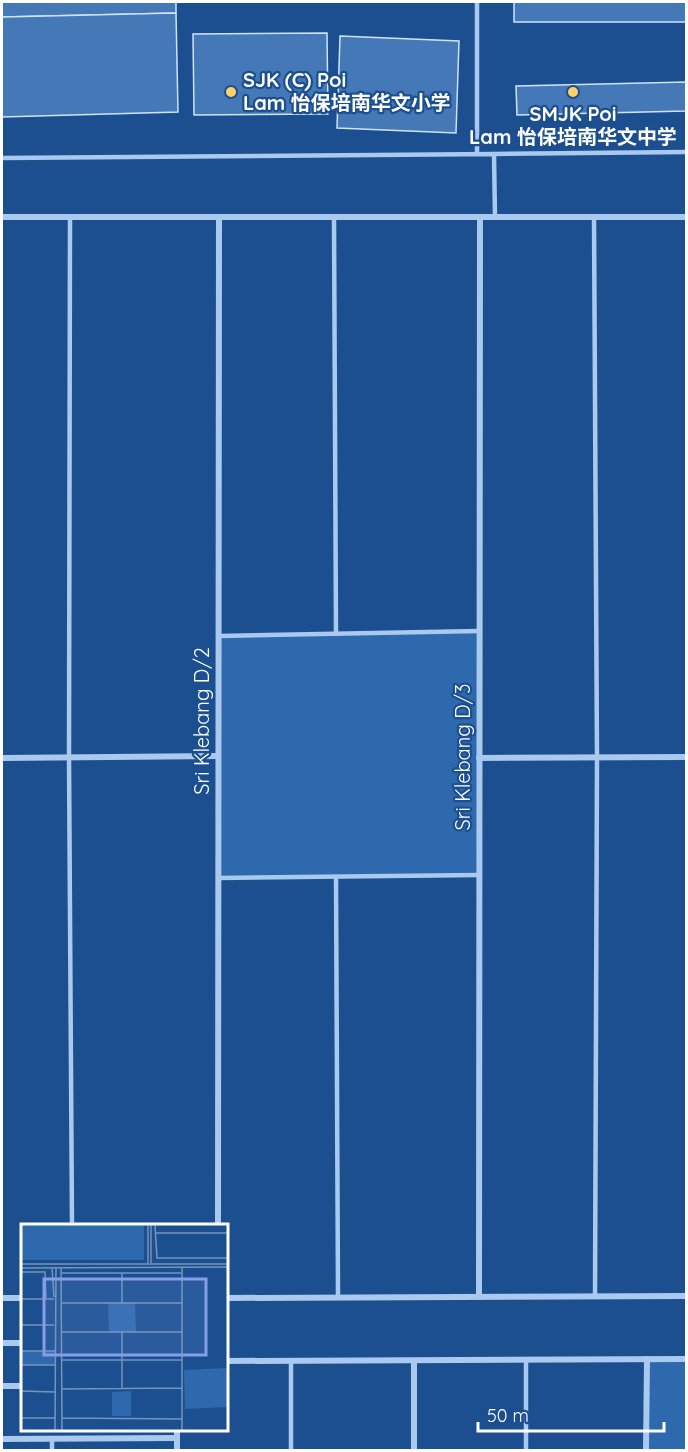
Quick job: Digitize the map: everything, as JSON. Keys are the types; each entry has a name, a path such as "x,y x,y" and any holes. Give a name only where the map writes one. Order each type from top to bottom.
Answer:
{"street":[{"path":"2,217 687,217"},
{"name":"Sri Klebang D/2","path":"218,1224 219,217"},
{"name":"Sri Klebang D/3","path":"479,1297 480,217"},
{"path":"2,758 218,756"},
{"path":"479,758 687,757"},
{"path":"228,1298 687,1296"},
{"path":"2,1298 21,1298"},
{"path":"2,1343 21,1343"},
{"path":"646,1450 647,1359"},
{"path":"228,1361 687,1359"},
{"path":"414,1361 414,1450"},
{"path":"2,1386 21,1386"},
{"path":"177,1431 177,1450"},
{"path":"2,1439 177,1438"}],"lane":[{"path":"477,2 477,154"},
{"path":"2,158 687,152"},
{"path":"494,154 495,217"},
{"path":"70,217 69,757 72,1224"},
{"path":"334,217 336,634"},
{"path":"594,217 597,758 595,1296"},
{"path":"218,636 479,632"},
{"path":"218,878 479,875"},
{"path":"336,877 338,1297"},
{"path":"526,1360 526,1450"},
{"path":"291,1361 291,1450"},
{"path":"52,1438 52,1450"}],"shaded area":[{"path":"479,631 479,875 218,878 218,636"},
{"path":"647,1359 686,1359 686,1450 646,1450"}],"building":[{"path":"2,2 176,2 176,13 2,17"},
{"path":"514,2 686,2 686,22 514,22"},
{"path":"176,13 178,112 2,117 2,17"},
{"path":"327,33 328,114 194,115 193,34"},
{"path":"340,36 459,41 456,133 337,128"},
{"path":"686,82 686,111 517,115 516,86"}],"place":[{"name":"SJK (C) Poi Lam 怡保培南华文小学","path":"231,92"},
{"name":"SMJK Poi Lam 怡保培南华文中学","path":"573,92"}]}
